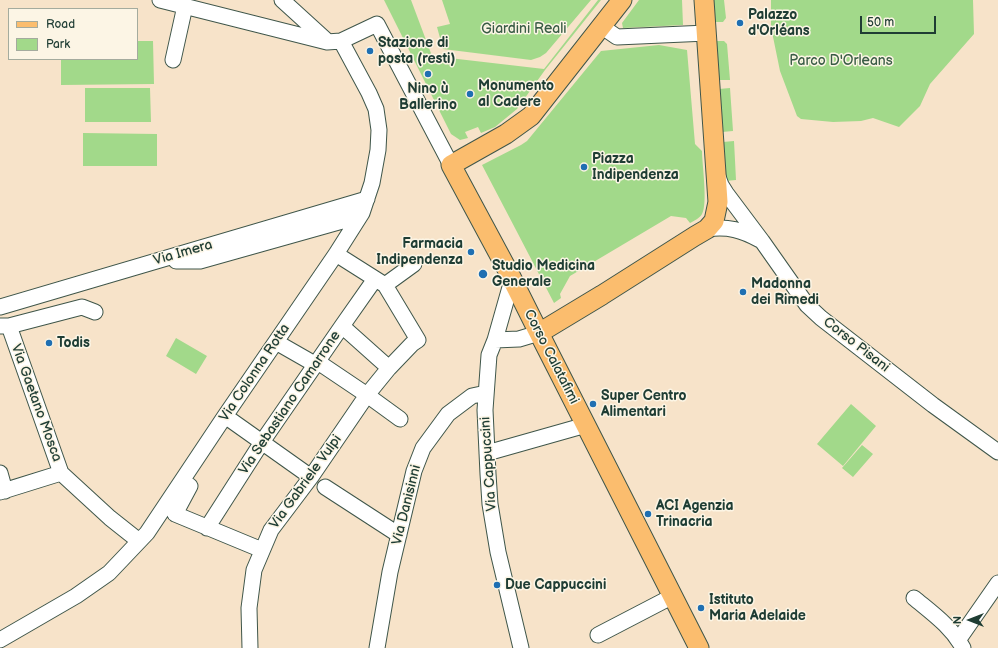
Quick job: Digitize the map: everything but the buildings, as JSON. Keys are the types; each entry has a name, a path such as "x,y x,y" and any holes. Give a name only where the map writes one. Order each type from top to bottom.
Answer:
{"main road":[{"path":"451,165 506,134 531,116 622,0"},
{"path":"538,333 602,295 707,228 714,221 718,202 704,0"},
{"name":"Corso Calatafimi","path":"451,165 512,280 699,648"}],"street":[{"path":"160,0 334,41"},
{"name":"Via Colonna Rotta","path":"0,640 76,596 109,573 148,532 336,254 362,213 376,168 379,130 376,109 334,41 282,0"},
{"path":"173,60 185,6"},
{"name":"Corso Calatafimi","path":"334,41 377,24 451,165"},
{"path":"601,26 617,37 707,33"},
{"name":"Corso Pisani","path":"716,170 721,185 726,193 807,305 821,318 933,405 998,452"},
{"name":"Via Imera","path":"0,307 367,200"},
{"path":"155,262 200,261 360,216"},
{"path":"707,228 732,228 747,233 762,241"},
{"path":"336,254 380,282"},
{"name":"Via Sebastiano Camarrone","path":"207,528 262,442 342,326 380,282 414,264"},
{"name":"Via Cappuccini","path":"512,280 495,340 489,355 485,410 490,504 498,552 521,648"},
{"name":"Via Gabriele Vulpi","path":"250,648 249,608 254,570 271,530 311,476 367,395 388,368 418,340 380,282"},
{"path":"4,326 82,307 94,312"},
{"name":"Via Gaetano Mosca","path":"4,326 61,473 110,518 140,541"},
{"path":"342,326 388,368"},
{"path":"495,340 519,339 538,333"},
{"path":"276,342 311,362 318,362 400,419"},
{"name":"Via Danisinni","path":"377,648 390,572 414,471 424,448 448,414 472,396 486,393"},
{"path":"225,416 311,476"},
{"path":"487,453 586,425"},
{"path":"0,473 2,491 61,473"},
{"path":"182,482 190,486 175,514 262,550"},
{"path":"325,487 399,535"},
{"path":"914,598 943,622 961,644 998,583"},
{"path":"598,635 672,596"}],"green space":[{"path":"384,0 411,0 432,56 544,69 598,0 601,0 545,70 517,109 495,127 481,133 478,127 465,132 468,138 460,140 451,134"},
{"name":"Giardini Reali","path":"442,0 591,0 546,53 531,60 443,49 437,27 450,24"},
{"path":"639,0 682,0 683,25 623,28 622,23"},
{"path":"713,0 724,0 726,18 723,22 715,22"},
{"name":"Parco D'Orleans","path":"771,0 973,0 974,34 930,84 920,106 899,127 873,118 861,121 833,122 801,119 797,116 780,71 771,27"},
{"path":"138,41 153,41 154,84 61,85 61,60 138,60"},
{"path":"716,41 724,41 727,44 730,80 719,80"},
{"name":"Piazza Indipendenza","path":"659,45 687,50 695,144 702,151 705,202 702,214 690,223 686,218 671,216 570,276 560,294 561,298 554,303 482,165 527,141 601,51"},
{"path":"85,88 150,88 151,122 85,122"},
{"path":"730,88 733,131 722,132 719,89"},
{"path":"83,133 157,134 157,166 83,166"},
{"path":"734,141 736,180 725,181 723,142"},
{"path":"176,338 207,356 196,374 166,356"},
{"path":"851,404 876,426 843,466 817,444"},
{"path":"862,445 873,454 853,477 842,468"}],"place":[{"name":"Palazzo d'Orléans","path":"740,23"},
{"name":"Stazione di posta (resti)","path":"370,51"},
{"name":"Nino ù Ballerino","path":"428,74"},
{"name":"Monumento al Cadere","path":"470,94"},
{"name":"Piazza Indipendenza","path":"584,167"},
{"name":"Farmacia Indipendenza","path":"471,252"},
{"name":"Studio Medicina Generale","path":"483,274"},
{"name":"Madonna dei Rimedi","path":"743,292"},
{"name":"Todis","path":"49,343"},
{"name":"Super Centro Alimentari","path":"593,404"},
{"name":"ACI Agenzia Trinacria","path":"648,514"},
{"name":"Due Cappuccini","path":"497,585"},
{"name":"Istituto Maria Adelaide","path":"701,608"}]}
